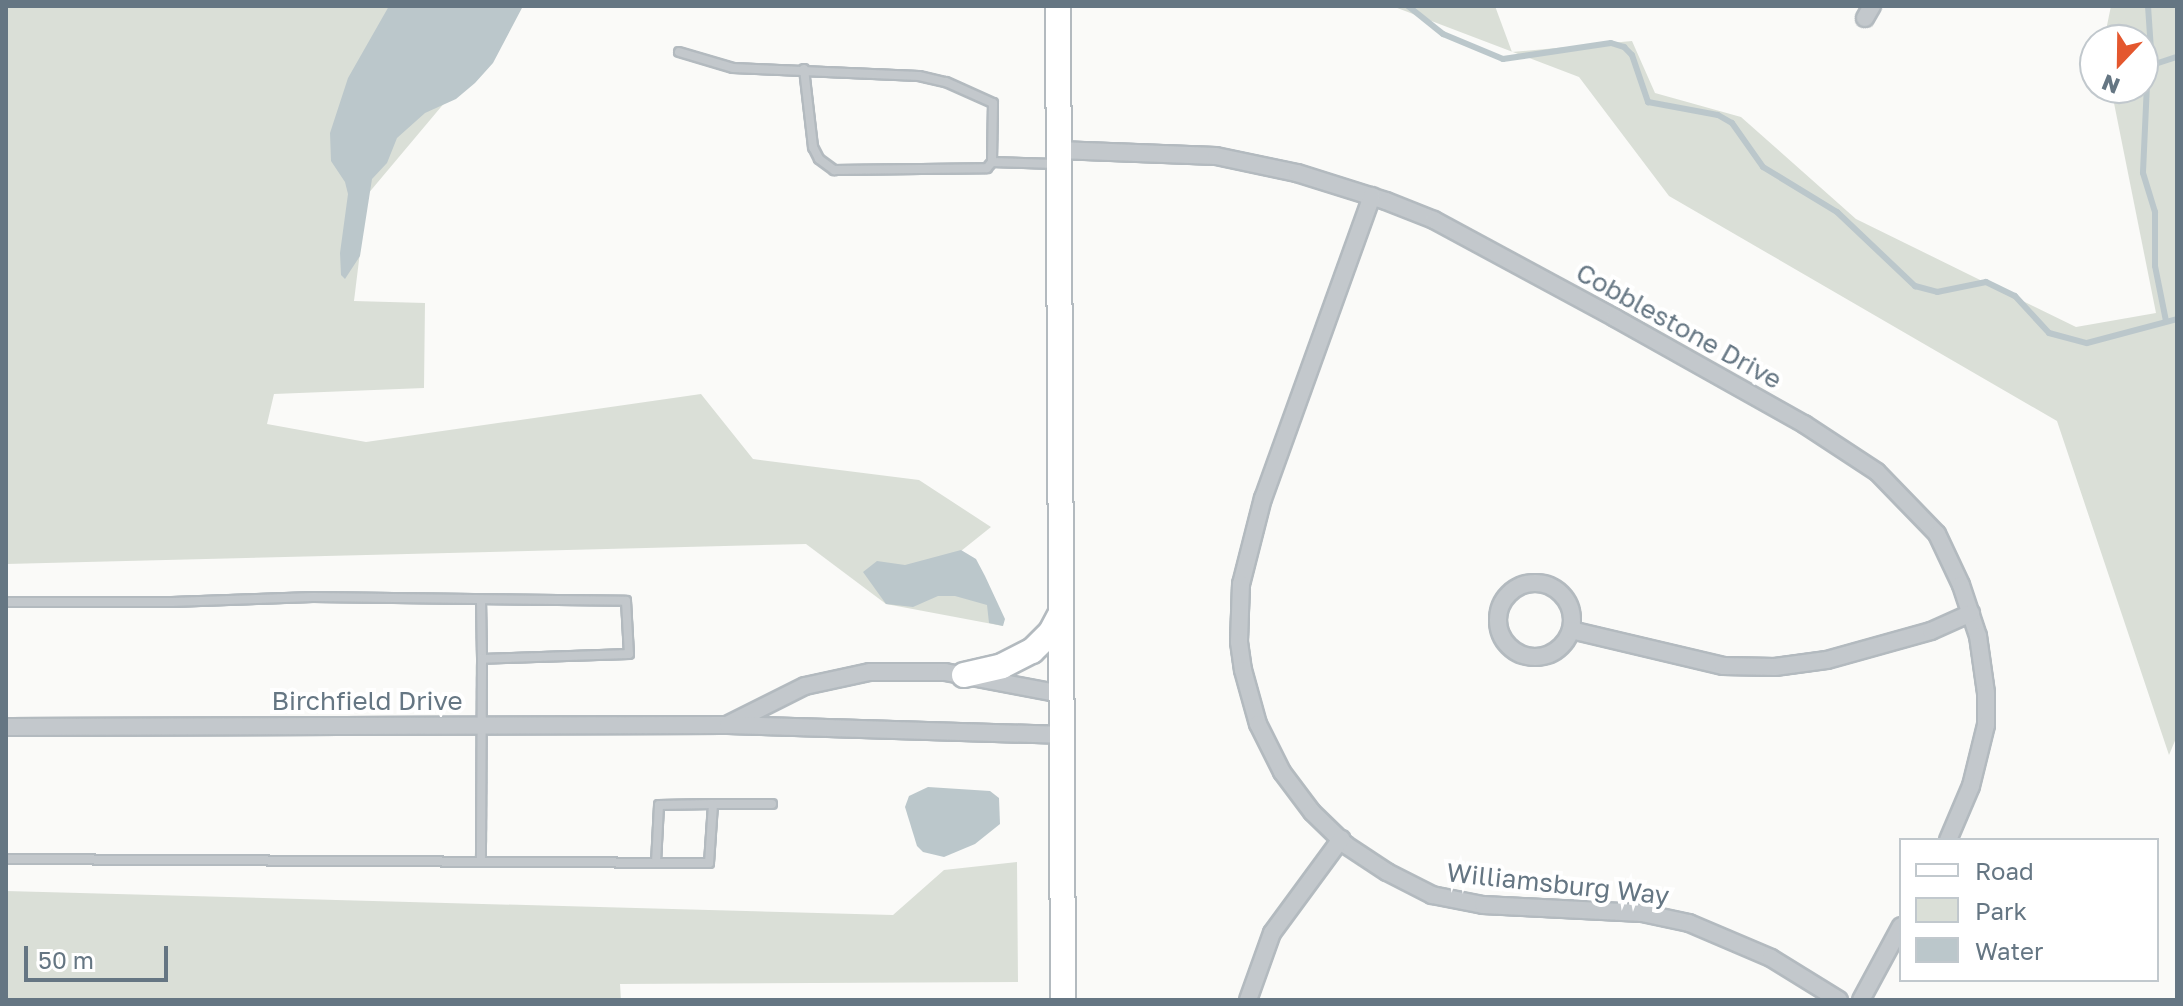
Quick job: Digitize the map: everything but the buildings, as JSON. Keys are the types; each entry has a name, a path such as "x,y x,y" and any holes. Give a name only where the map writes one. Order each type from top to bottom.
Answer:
{"main road":[{"path":"1058,6 1062,611 1059,735 1063,1000"},
{"path":"964,675 1002,666 1032,651 1051,632 1062,611"}],"street":[{"name":"Cobblestone Drive","path":"1058,157 1216,156 1297,173 1372,196 1434,220 1509,260 1855,455 1899,492 1937,534 1971,613 1983,664 1986,725 1971,786 1949,838"},
{"name":"Williamsburg Way","path":"1372,196 1263,498 1246,555 1239,612 1243,670 1258,724 1296,794 1341,839 1398,878 1432,895 1457,902 1616,911 1689,923 1771,958 1839,1000"},
{"path":"1543,584 1564,596 1570,607 1571,630 1557,651 1532,658 1510,648 1497,626 1498,614 1502,602 1519,586 1543,584"},
{"path":"1571,630 1723,666 1775,667 1827,660 1931,631 1971,613"},
{"name":"Birchfield Drive","path":"728,725 805,686 870,672 964,675 1061,694"},
{"name":"Birchfield Drive","path":"6,727 728,725 1059,735"},
{"path":"1248,1000 1272,933 1341,839"},
{"path":"1861,1000 1899,930"}],"lane":[{"path":"679,52 733,68 804,69 919,76 986,97 993,103 992,162 987,168 834,170 825,165 813,147 804,69"},
{"path":"992,162 1058,157"},
{"path":"6,602 172,602 313,597 626,601 629,654 482,659"},
{"path":"481,600 481,861"},
{"path":"6,859 709,863 713,804"},
{"path":"656,863 659,805 772,804"}],"green space":[{"path":"6,6 505,6 488,51 367,195 354,301 425,303 424,388 274,394 267,424 366,442 701,394 753,459 919,480 991,527 961,551 1003,626 886,604 806,544 6,564"},
{"path":"1392,6 1495,6 1512,51"},
{"path":"2111,6 2177,6 2177,736 2169,755 2057,421 1669,196 1579,77 1513,52 1632,41 1655,93 1741,117 1856,219 2076,327 2156,313 2114,104 2159,104 2159,24 2107,24"},
{"path":"1017,862 1018,982 620,984 621,1000 6,1000 6,891 893,915 944,870"}],"water":[{"path":"389,6 523,6 493,63 475,83 456,99 425,113 397,138 387,163 372,179 360,256 345,279 341,275 340,253 348,194 345,182 331,161 330,133 348,78"},
{"path":"961,550 976,559 1005,619 1003,626 989,623 987,605 955,596 938,596 913,607 886,604 863,572 877,561 905,565"},
{"path":"928,787 990,791 999,798 1000,824 975,844 944,857 923,852 917,846 905,807 909,796"}],"waterway":[{"path":"1408,6 1443,34 1503,59 1611,43 1624,47 1632,55 1648,102 1718,115 1732,123 1763,167 1837,212 1915,286 1937,292 1986,282 2015,296 2049,333 2087,343 2177,319"},
{"path":"2148,6 2152,65 2147,84 2143,173 2155,212 2155,266 2166,321"},
{"path":"2159,63 2177,57"}]}
